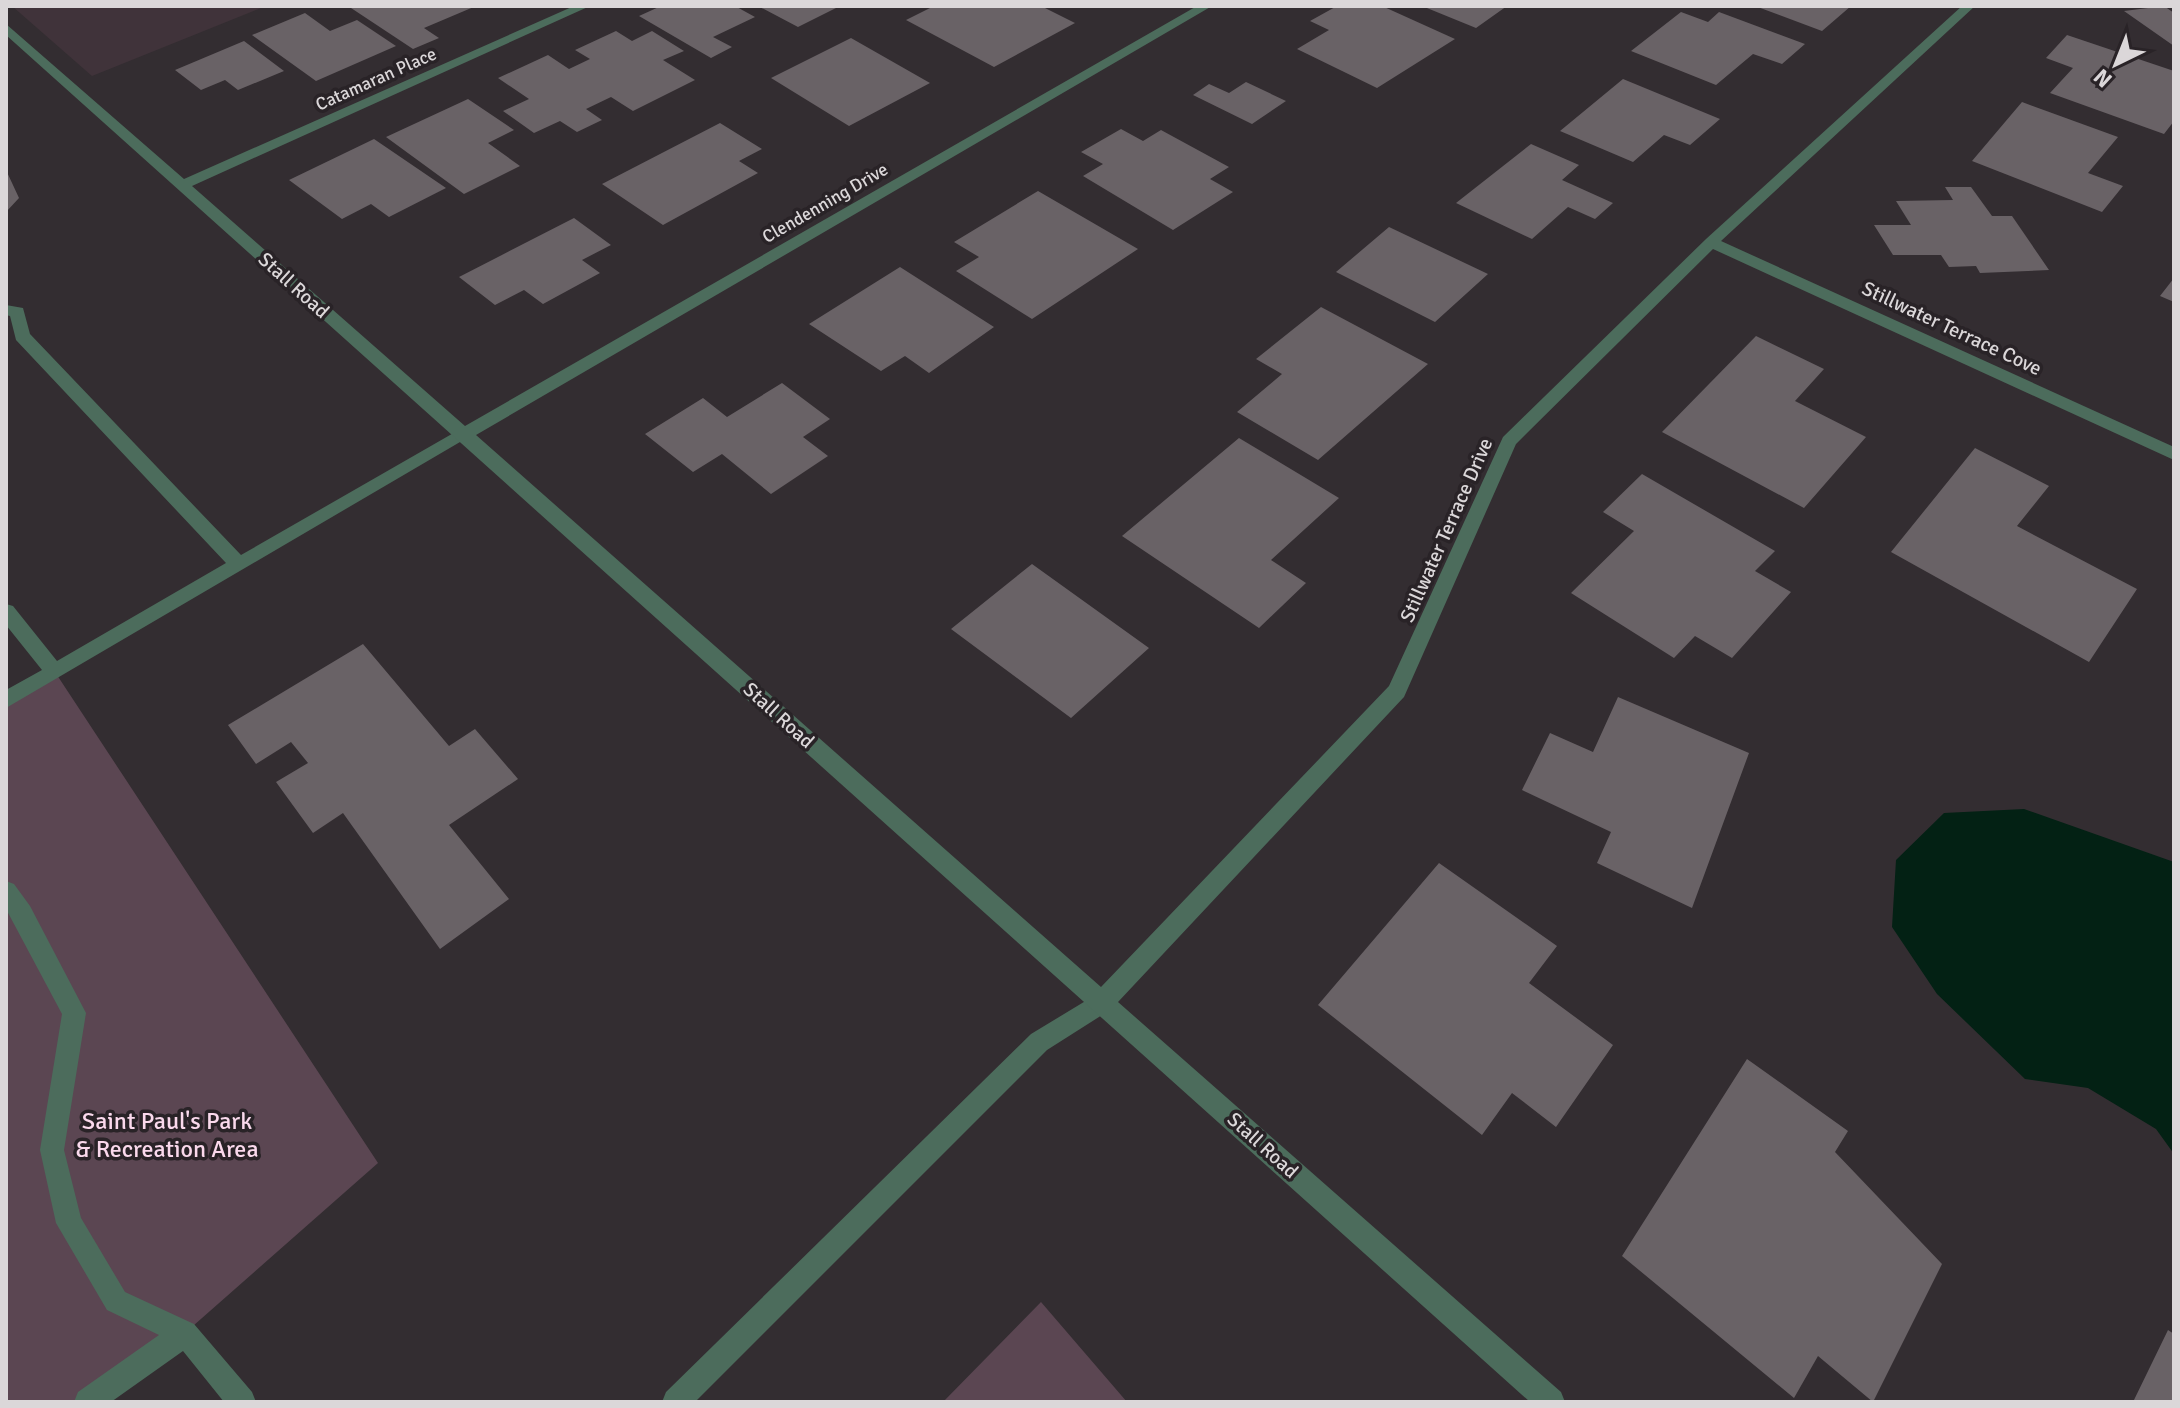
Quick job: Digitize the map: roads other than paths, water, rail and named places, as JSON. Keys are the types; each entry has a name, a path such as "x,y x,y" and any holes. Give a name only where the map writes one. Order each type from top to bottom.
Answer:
{"street":[{"name":"Catamaran Place","path":"182,185 584,6"},
{"name":"Clendenning Drive","path":"6,700 1206,6"},
{"name":"Stillwater Terrace Drive","path":"676,1402 1039,1042 1102,1002 1397,691 1509,441 1711,242 1969,6"},
{"name":"Stall Road","path":"6,28 1551,1402"},
{"name":"Stillwater Terrace Cove","path":"1711,242 2174,454"},
{"path":"6,310 17,312 14,337 239,565"},
{"path":"6,611 55,672"},
{"path":"6,891 22,913 74,1013 52,1150 69,1223 116,1301 185,1333 242,1402"},
{"path":"88,1402 185,1333"}],"park label":[{"name":"Saint Paul's Park & Recreation Area","path":"167,1135"}]}
